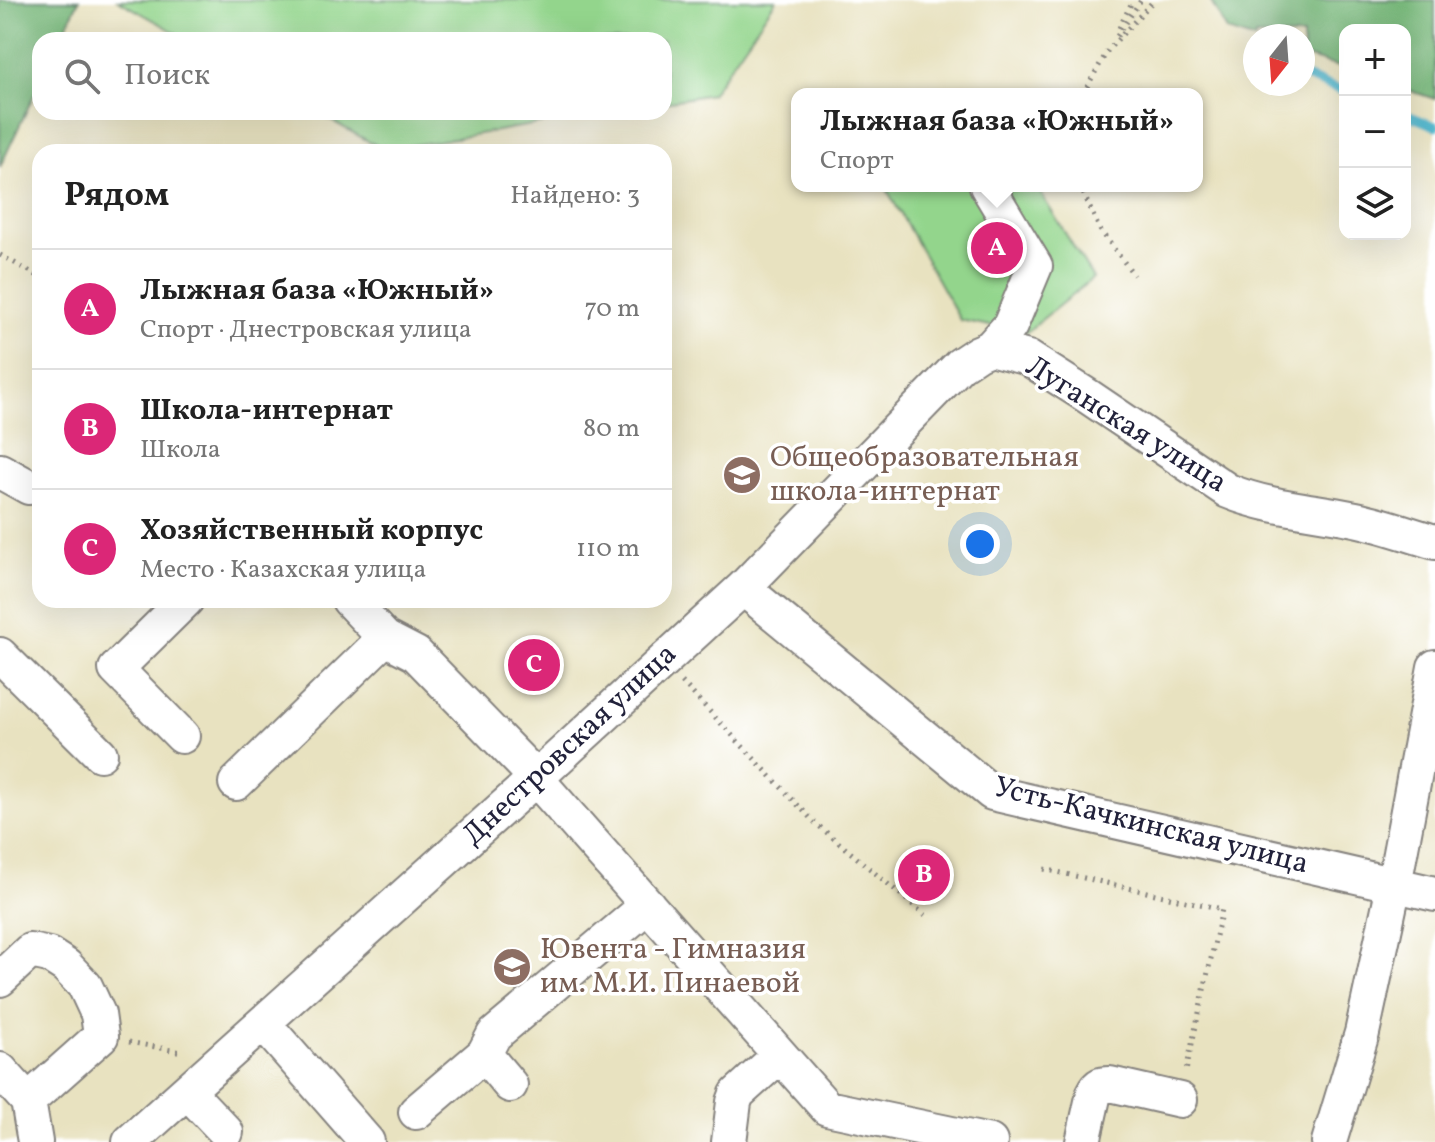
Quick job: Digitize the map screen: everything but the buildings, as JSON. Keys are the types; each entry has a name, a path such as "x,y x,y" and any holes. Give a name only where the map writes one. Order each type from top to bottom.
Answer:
{"street":[{"path":"991,192 1035,266 997,350"},
{"name":"Луганская улица","path":"997,350 1028,358 1044,367 1228,491 1268,504 1354,518 1435,542"},
{"name":"Днестровская улица","path":"130,1142 743,588 960,365 978,353 997,350"},
{"name":"Усть-Качкинская улица","path":"743,588 992,793 1435,894"},
{"path":"178,608 116,669 182,736"},
{"path":"357,608 385,638 416,654 536,778 827,1108 990,1142"},
{"path":"236,783 385,638"},
{"path":"0,655 100,754"},
{"path":"1329,1142 1362,1033 1394,885 1435,667"},
{"path":"416,1112 484,1054 494,1035 648,905"},
{"path":"0,979 30,951 49,955 66,966 85,986 98,1014 101,1036 28,1101"},
{"path":"263,1023 367,1142"},
{"path":"484,1054 510,1085"},
{"path":"729,1142 737,1094 780,1055"},
{"path":"0,1070 28,1101 35,1142"},
{"path":"1083,1142 1094,1093 1101,1084 1180,1100"},
{"path":"187,1091 226,1132"}],"path":[{"path":"1086,88 1133,0"},
{"path":"1108,50 1141,0"},
{"path":"1108,50 1154,0"},
{"path":"1083,192 1100,230 1134,275"},
{"path":"0,255 32,273"},
{"path":"679,679 813,821 925,915"},
{"path":"1044,869 1222,909 1180,1100"},
{"path":"101,1036 195,1055"}],"green space":[{"path":"0,0 79,0 64,32 32,32 32,99 0,167"},
{"path":"118,0 776,0 711,94 672,101 672,32 175,32"},
{"path":"1210,0 1435,0 1435,99 1411,91 1411,24 1339,24 1339,67 1315,60 1315,24 1243,24 1243,36 1227,31"},
{"path":"330,120 561,120 420,144 370,142"},
{"path":"888,192 1040,192 1093,278 1019,338 990,326 960,320"}],"waterway":[{"path":"1315,81 1339,90"},
{"path":"1411,116 1435,126"}],"place":[{"name":"Лыжная база «Южный»","path":"997,248"},
{"name":"Общеобразовательная школа-интернат","path":"742,475"},
{"name":"Хозяйственный корпус","path":"534,665"},
{"name":"Школа-интернат","path":"924,875"},
{"name":"Ювента - Гимназия им. М.И. Пинаевой","path":"512,967"}]}
